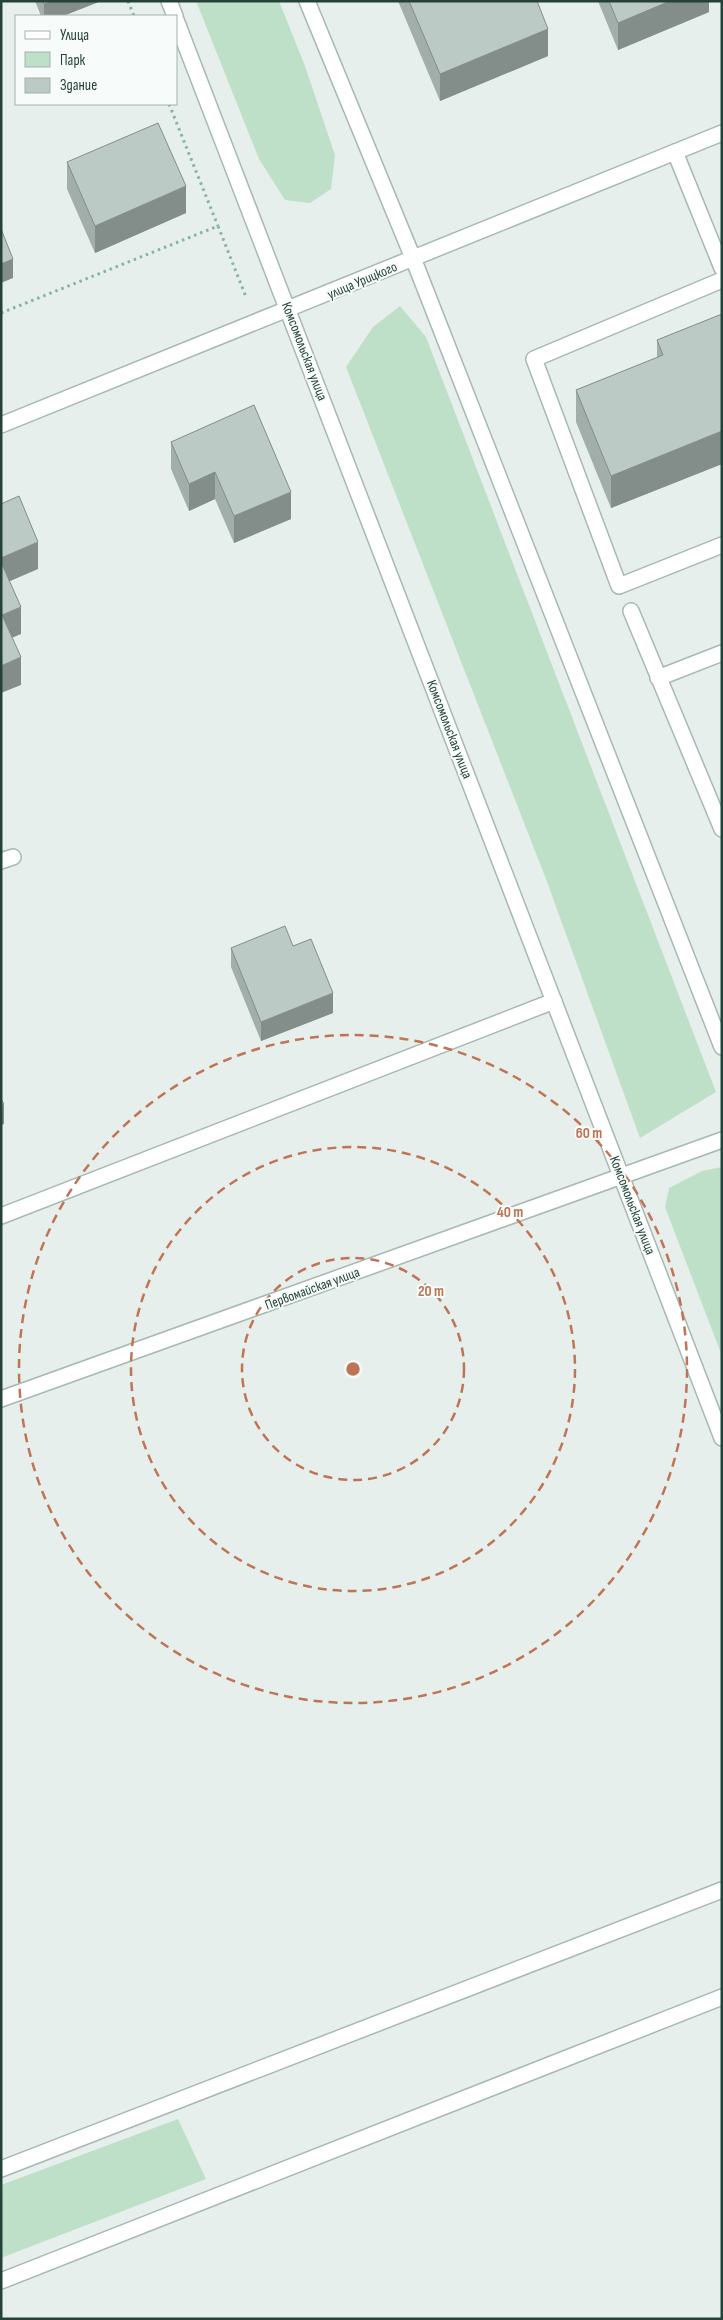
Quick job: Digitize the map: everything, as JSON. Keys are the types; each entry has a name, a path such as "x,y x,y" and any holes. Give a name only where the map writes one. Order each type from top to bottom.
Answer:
{"street":[{"path":"169,1 175,15"},
{"path":"307,1 413,258 722,1048"},
{"name":"Комсомольская улица","path":"178,25 722,1438"},
{"name":"улица Урицкого","path":"1,425 257,323 722,133"},
{"path":"676,152 722,268"},
{"path":"722,280 534,359 619,586 722,545"},
{"path":"631,611 722,829"},
{"path":"658,678 722,653"},
{"path":"1,1216 554,1001"},
{"name":"Первомайская улица","path":"1,1399 722,1140"},
{"path":"1,2169 722,1890"},
{"path":"1,2281 722,1997"}],"path":[{"path":"128,1 134,15"},
{"path":"169,105 257,323"},
{"path":"1,313 218,226"}],"green space":[{"path":"196,1 279,1 305,66 335,155 331,189 310,203 285,200 259,159"},
{"path":"400,306 426,337 716,1092 640,1138 546,879 346,367 373,327"},
{"path":"722,1167 722,1356 665,1207 669,1188 702,1171"},
{"path":"178,2119 206,2179 1,2258 1,2185"}],"building":[{"path":"409,1 537,1 548,29 440,74"},
{"path":"609,1 670,1 618,23"},
{"path":"158,123 186,186 95,226 67,162"},
{"path":"1,229 13,259 1,264"},
{"path":"722,314 722,431 611,476 576,390 663,355 657,340"},
{"path":"254,405 291,492 234,516 215,472 189,484 171,442"},
{"path":"19,496 38,542 1,558 1,504"},
{"path":"1,562 21,607 2,615 21,657 1,666"},
{"path":"285,926 293,946 311,939 333,993 261,1022 231,948"}]}
